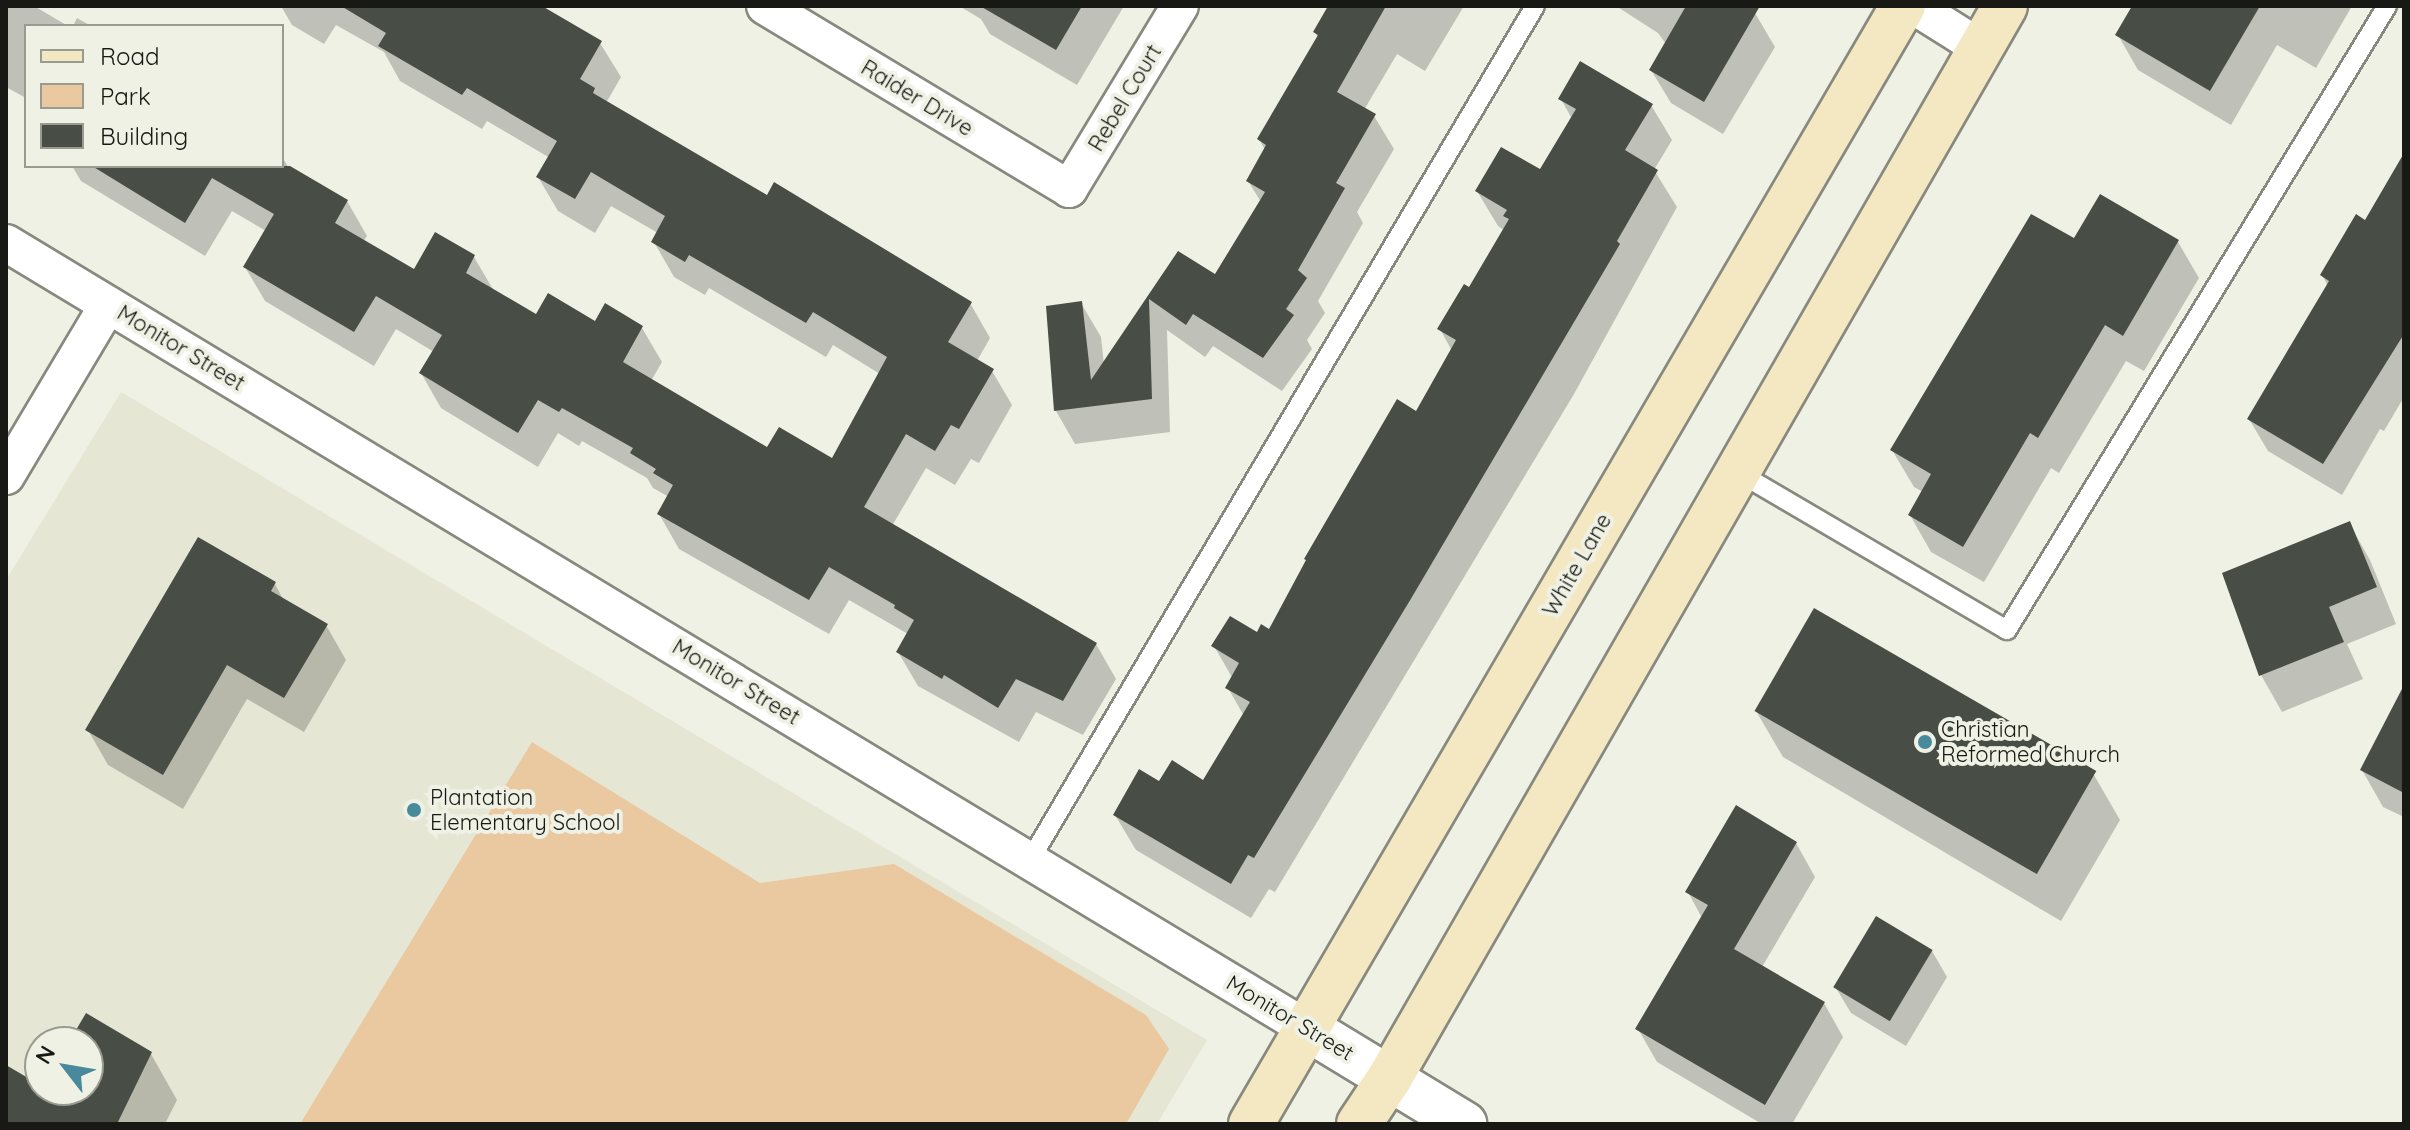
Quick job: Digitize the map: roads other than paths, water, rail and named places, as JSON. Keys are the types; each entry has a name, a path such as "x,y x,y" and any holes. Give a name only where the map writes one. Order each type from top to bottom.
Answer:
{"main road":[{"name":"White Lane","path":"1251,1124 1903,6"},
{"path":"1359,1124 1389,1079 2005,6"}],"street":[{"name":"Raider Drive","path":"765,6 1069,189"},
{"name":"Rebel Court","path":"1069,189 1180,6"},
{"path":"1914,6 1979,47"},
{"name":"Monitor Street","path":"6,243 1464,1124"},
{"path":"6,476 108,305"}],"lane":[{"path":"1030,860 1535,6"},
{"path":"1736,471 2007,630 2387,6"}],"place":[{"name":"Christian Reformed Church","path":"1925,742"},
{"name":"Plantation Elementary School","path":"414,810"}]}
